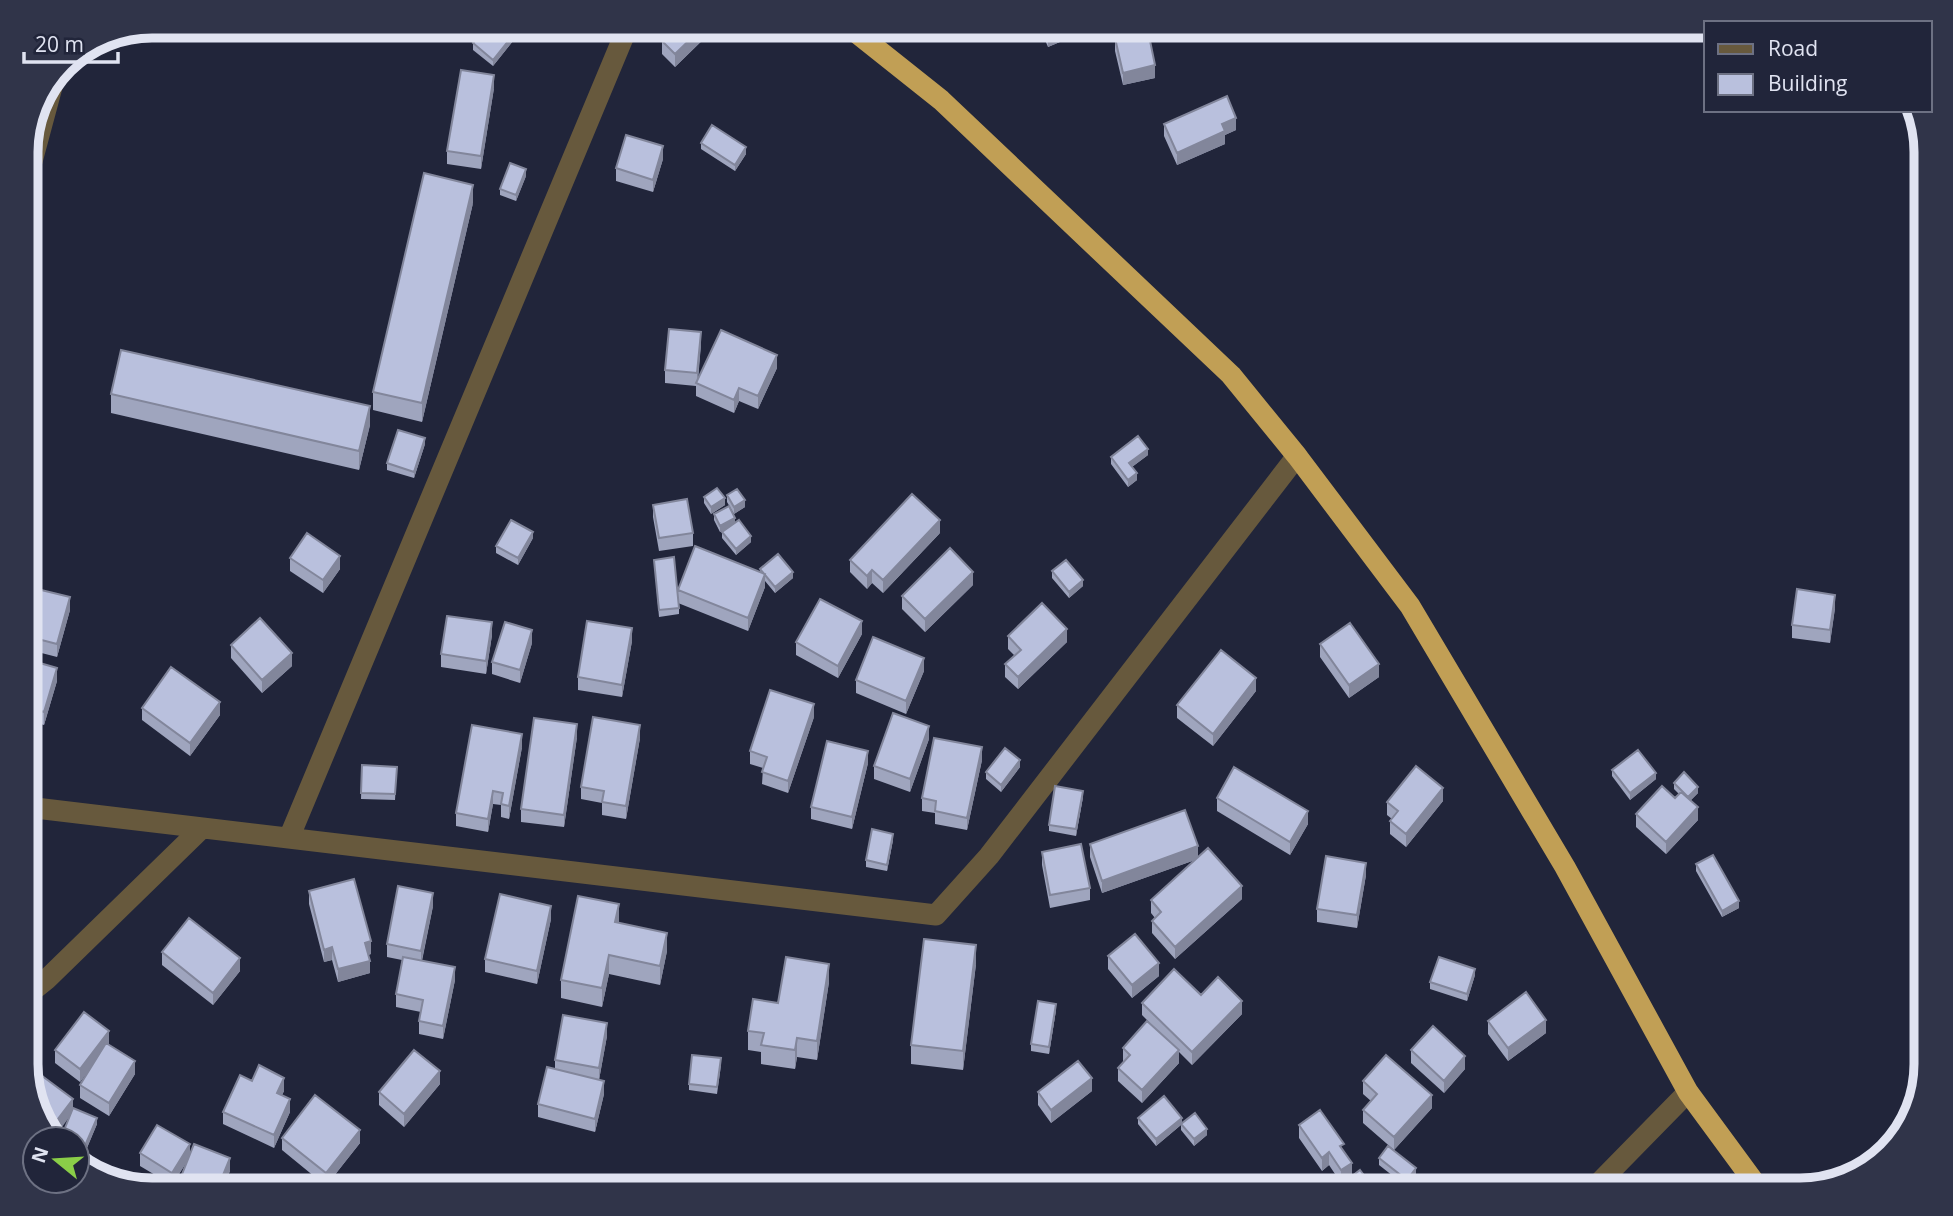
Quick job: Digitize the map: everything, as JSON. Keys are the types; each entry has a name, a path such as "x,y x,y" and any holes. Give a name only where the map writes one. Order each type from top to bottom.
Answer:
{"highway":[{"path":"863,38 941,100 1231,375 1297,456 1410,606 1565,867 1688,1092 1751,1178"}],"street":[{"path":"289,838 623,38"},
{"path":"39,809 936,915 989,856 1297,456"},
{"path":"39,985 202,828"},
{"path":"1604,1178 1688,1092"}],"building":[{"path":"477,38 511,38 493,60 473,43"},
{"path":"665,38 692,38 675,54 662,41"},
{"path":"1115,38 1149,38 1155,65 1123,73"},
{"path":"461,70 494,75 481,156 447,151"},
{"path":"1227,96 1236,118 1222,124 1225,131 1177,153 1164,124"},
{"path":"712,125 746,147 735,165 701,143"},
{"path":"626,135 663,146 653,180 616,168"},
{"path":"510,163 526,169 516,195 500,189"},
{"path":"424,173 473,185 422,403 373,392"},
{"path":"669,329 701,332 697,373 665,370"},
{"path":"721,330 777,355 758,396 739,388 734,400 696,383"},
{"path":"121,350 370,406 359,451 111,394"},
{"path":"398,430 425,438 414,472 387,463"},
{"path":"1138,436 1148,449 1129,463 1137,473 1128,480 1111,457"},
{"path":"717,488 725,498 711,507 704,497"},
{"path":"737,489 745,500 734,507 727,495"},
{"path":"912,494 940,520 883,580 872,570 867,576 850,560"},
{"path":"687,499 693,533 659,538 653,505"},
{"path":"729,506 735,518 720,526 714,514"},
{"path":"511,520 533,532 518,558 496,546"},
{"path":"739,520 751,536 736,549 722,532"},
{"path":"307,533 340,556 323,580 290,558"},
{"path":"695,546 765,574 748,618 678,590"},
{"path":"950,548 973,572 925,619 902,596"},
{"path":"778,554 793,572 775,587 760,569"},
{"path":"674,557 679,608 659,610 654,560"},
{"path":"1066,560 1083,580 1069,592 1052,571"},
{"path":"39,589 70,597 57,644 39,639"},
{"path":"1797,589 1835,595 1830,630 1792,625"},
{"path":"820,599 862,621 838,666 796,642"},
{"path":"1042,603 1067,629 1018,677 1005,664 1021,650 1008,636"},
{"path":"447,616 492,622 486,661 441,654"},
{"path":"260,618 292,653 262,680 231,645"},
{"path":"587,621 632,628 622,685 578,677"},
{"path":"505,622 532,630 520,670 492,662"},
{"path":"1350,623 1379,664 1349,685 1320,644"},
{"path":"873,637 924,658 906,701 856,680"},
{"path":"1221,650 1256,678 1213,734 1177,705"},
{"path":"39,663 57,668 44,712 39,711"},
{"path":"171,667 220,702 190,743 142,708"},
{"path":"770,690 814,704 788,781 762,772 767,757 750,751"},
{"path":"893,713 929,726 910,779 874,766"},
{"path":"593,717 640,725 626,806 602,802 604,791 581,787"},
{"path":"534,718 577,724 564,815 521,809"},
{"path":"472,725 522,734 509,806 501,804 503,793 493,791 488,819 456,813"},
{"path":"934,738 982,747 967,818 935,811 936,801 922,798"},
{"path":"827,741 868,751 852,817 811,807"},
{"path":"1005,748 1020,760 1001,785 986,772"},
{"path":"1638,750 1656,773 1630,793 1612,770"},
{"path":"362,765 397,767 395,794 361,793"},
{"path":"1416,766 1443,788 1406,834 1390,821 1398,811 1387,802"},
{"path":"1234,767 1308,811 1290,842 1217,798"},
{"path":"1684,772 1698,787 1688,797 1674,783"},
{"path":"1055,786 1083,791 1076,829 1049,825"},
{"path":"1662,786 1675,798 1681,792 1698,807 1666,842 1636,814"},
{"path":"1185,810 1198,846 1102,881 1090,844"},
{"path":"872,829 893,834 887,865 866,860"},
{"path":"1081,844 1090,888 1050,895 1042,852"},
{"path":"1208,848 1242,886 1175,947 1152,921 1161,912 1151,900"},
{"path":"1713,855 1739,901 1722,911 1696,864"},
{"path":"1326,856 1366,863 1357,915 1317,909"},
{"path":"354,879 371,941 365,943 370,961 338,969 332,947 324,950 309,891"},
{"path":"398,886 433,893 421,951 387,944"},
{"path":"500,894 551,906 537,971 485,959"},
{"path":"578,896 619,904 615,922 667,933 660,966 609,955 602,988 561,980"},
{"path":"189,918 240,958 213,993 162,952"},
{"path":"1135,934 1159,963 1132,985 1108,956"},
{"path":"924,939 976,945 963,1051 911,1045"},
{"path":"403,957 455,967 443,1026 419,1021 423,1000 396,994"},
{"path":"786,957 829,964 817,1041 797,1038 795,1050 761,1045 764,1033 748,1031 753,999 778,1003"},
{"path":"1439,957 1475,969 1467,994 1430,982"},
{"path":"1174,969 1201,995 1218,977 1242,1001 1192,1052 1142,1003"},
{"path":"1526,992 1546,1020 1508,1048 1488,1021"},
{"path":"1038,1001 1056,1004 1049,1047 1031,1044"},
{"path":"84,1012 109,1031 80,1069 55,1050"},
{"path":"563,1015 607,1023 599,1068 555,1060"},
{"path":"1147,1021 1179,1050 1142,1090 1118,1068 1130,1055 1123,1048"},
{"path":"1433,1026 1465,1056 1444,1081 1411,1050"},
{"path":"106,1043 135,1061 109,1103 80,1085"},
{"path":"414,1050 440,1071 404,1114 379,1092"},
{"path":"692,1055 721,1058 717,1087 689,1084"},
{"path":"1386,1055 1432,1095 1394,1137 1363,1110 1377,1094 1363,1081"},
{"path":"1078,1061 1092,1078 1051,1110 1038,1092"},
{"path":"259,1065 284,1078 277,1093 290,1099 274,1135 223,1112 240,1075 252,1081"},
{"path":"547,1067 604,1081 595,1119 538,1104"},
{"path":"39,1074 73,1099 55,1123 45,1100"},
{"path":"315,1095 360,1130 326,1173 282,1138"},
{"path":"1164,1096 1182,1118 1156,1139 1138,1118"},
{"path":"73,1108 97,1118 91,1132 91,1125 66,1125"},
{"path":"1320,1110 1344,1144 1340,1146 1352,1163 1341,1170 1329,1152 1322,1158 1299,1125"},
{"path":"1195,1113 1207,1129 1194,1139 1181,1124"},
{"path":"157,1125 190,1144 172,1173 140,1153"},
{"path":"194,1144 230,1158 222,1178 181,1178"},
{"path":"1388,1146 1416,1168 1408,1178 1404,1178 1379,1158"},
{"path":"1360,1170 1366,1178 1350,1178"}]}
